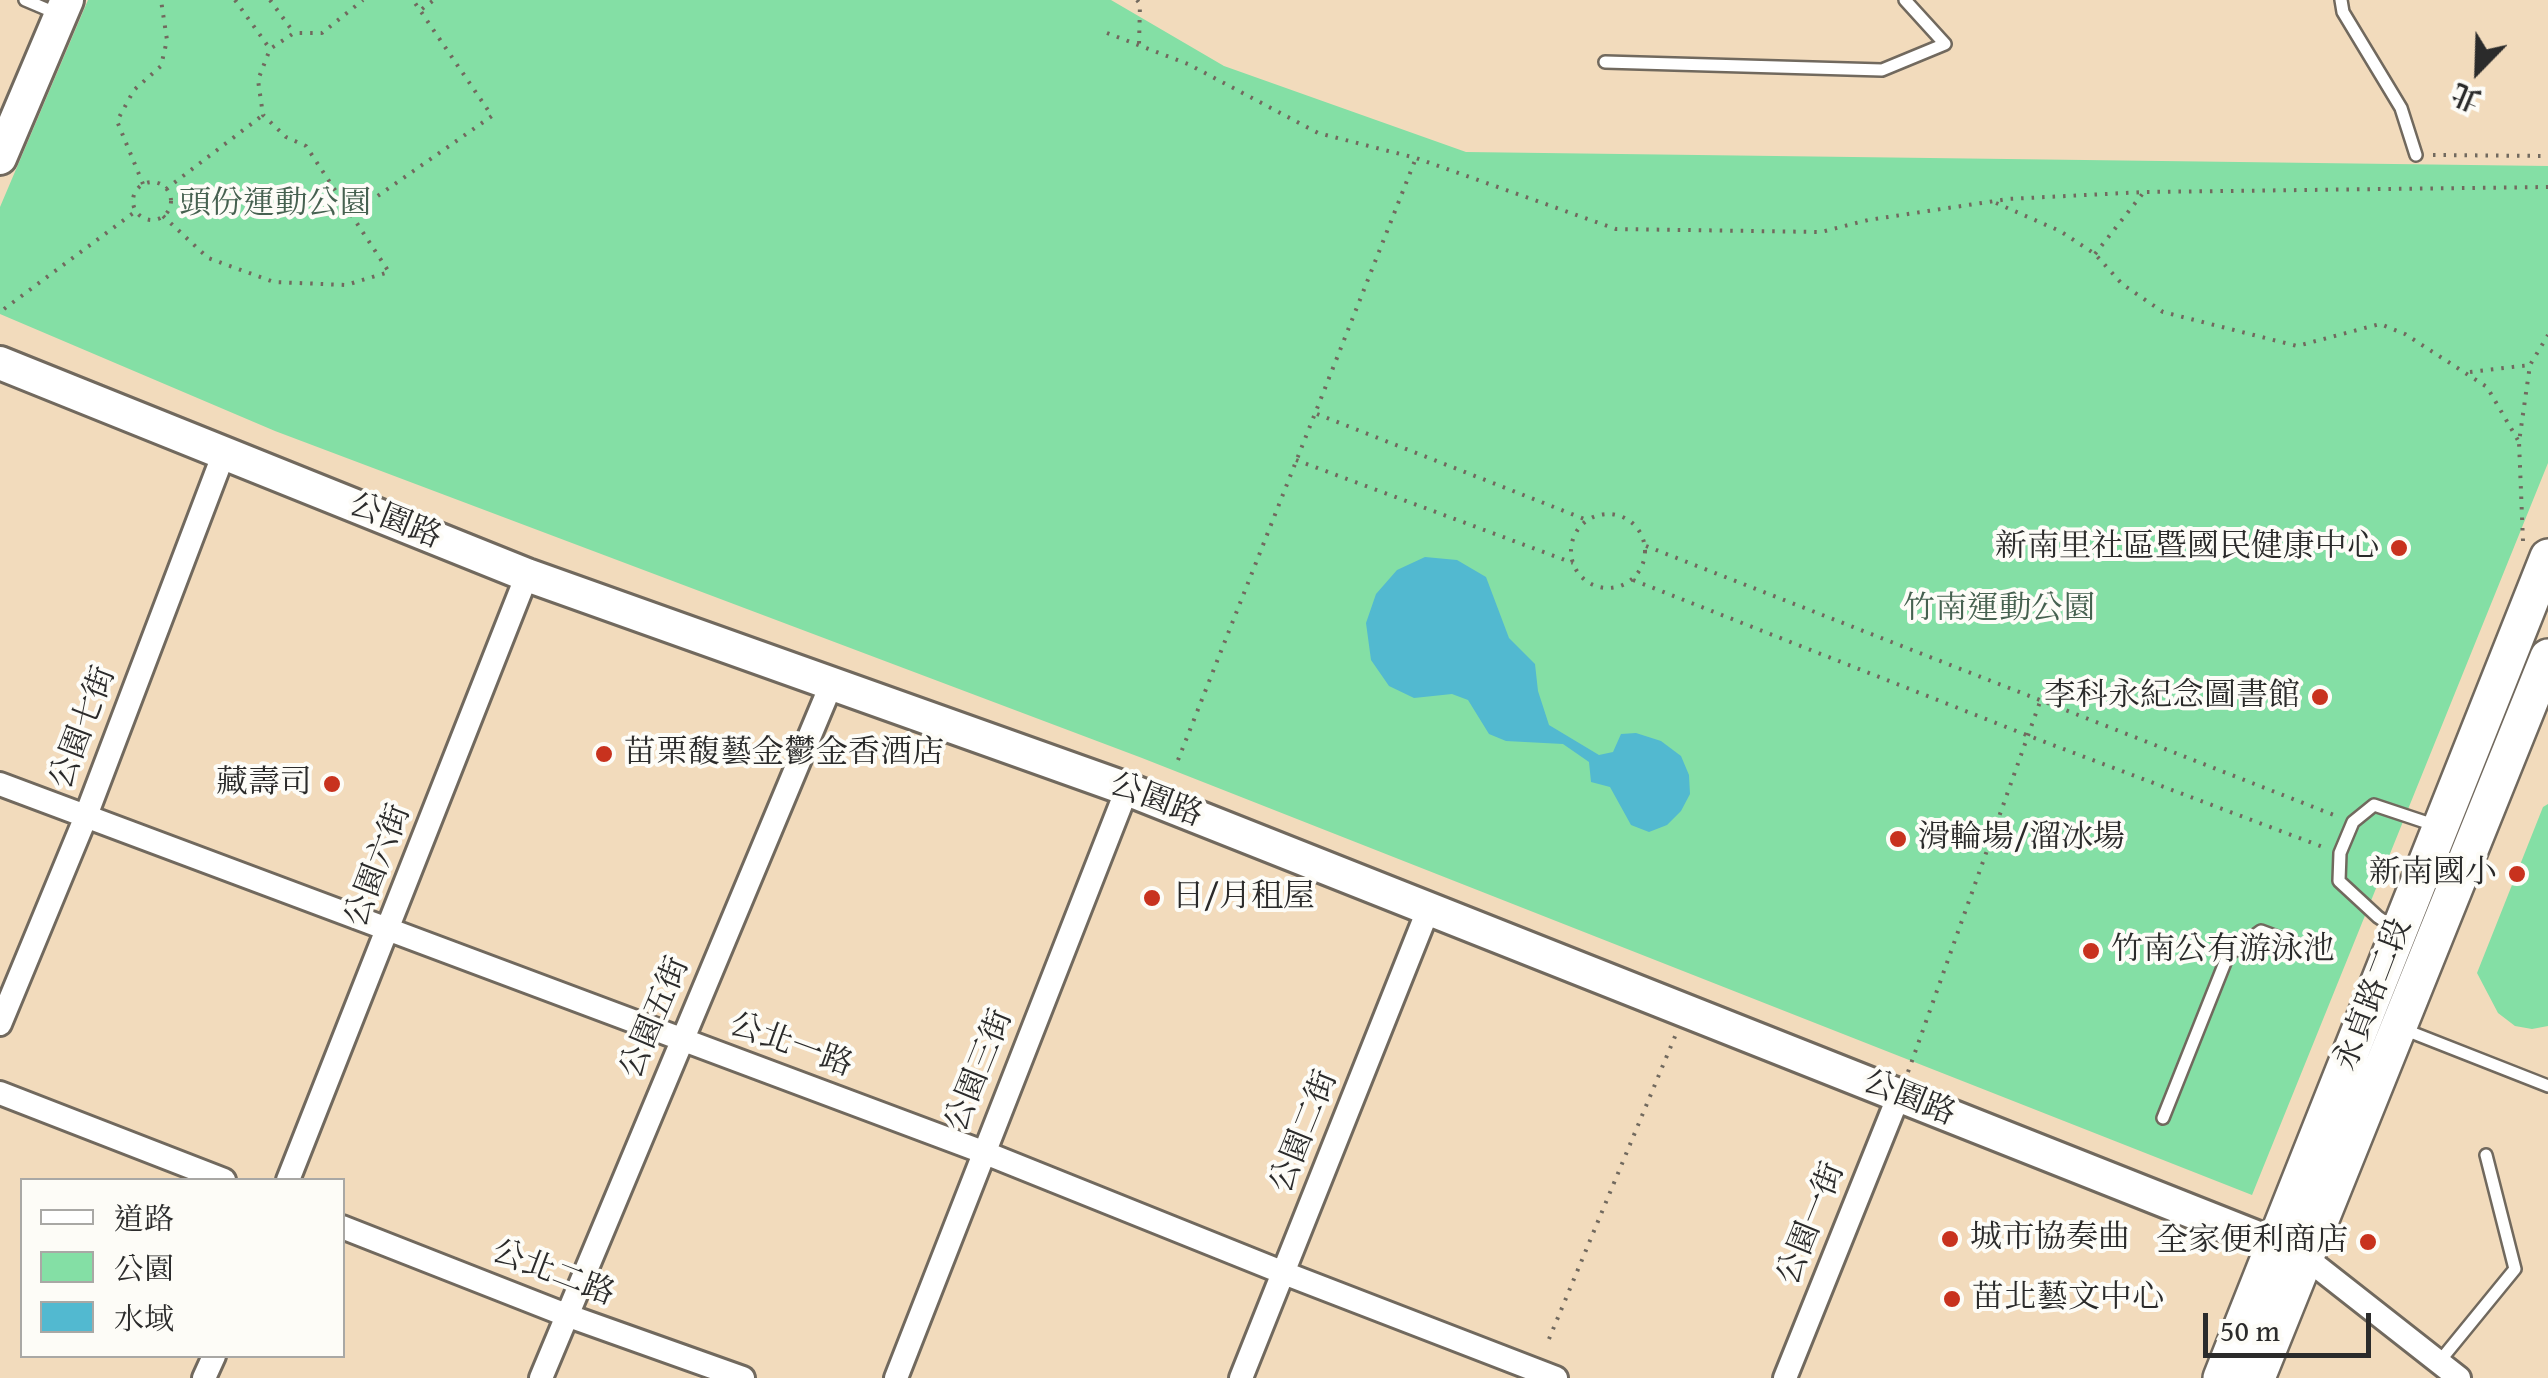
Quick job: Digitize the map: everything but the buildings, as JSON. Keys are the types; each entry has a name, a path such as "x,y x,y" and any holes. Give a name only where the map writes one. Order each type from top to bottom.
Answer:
{"main road":[{"name":"永貞路二段","path":"2263,1374 2290,1250 2399,930 2442,828 2536,554"},
{"name":"永貞路二段","path":"2221,1378 2290,1250 2398,1027 2548,657"}],"street":[{"path":"0,156 63,8"},
{"name":"公園路","path":"0,362 527,575 1127,789 2290,1250"},
{"name":"公園七街","path":"0,1024 86,815 224,453"},
{"name":"公園六街","path":"289,1178 527,575"},
{"name":"公園五街","path":"541,1378 831,684"},
{"name":"公北一路","path":"0,784 983,1152 1284,1274 1556,1378"},
{"name":"公園三街","path":"896,1378 1127,789"},
{"name":"公園二街","path":"1241,1378 1428,910"},
{"path":"0,1093 219,1178"},
{"name":"公園一街","path":"1786,1378 1899,1095"},
{"name":"公北二路","path":"345,1228 743,1378"},
{"path":"2290,1250 2459,1378"}],"lane":[{"path":"25,0 63,8"},
{"path":"1605,62 1882,70 1945,44 1905,0"},
{"path":"2341,0 2343,12 2401,108 2416,154"},
{"path":"2399,930 2378,918 2339,880 2340,853 2353,822 2374,806 2442,828"},
{"path":"2164,1118 2228,954 2260,931 2300,946"},
{"path":"2398,1027 2548,1086"},
{"path":"2439,1362 2515,1268 2486,1155"}],"path":[{"path":"143,184 118,121 134,90 161,66 167,40 161,0"},
{"path":"235,0 270,49"},
{"path":"270,0 294,33"},
{"path":"163,216 208,258 274,282 346,286 389,272 306,146 286,137 263,114 258,80 270,49 294,33 322,33 364,0"},
{"path":"352,214 492,116 413,0"},
{"path":"420,10 434,0"},
{"path":"1136,0 1140,4 1139,45"},
{"path":"1106,33 1188,64 1318,132 1416,158 1616,229 1821,232 1868,220 1992,201 2144,192 2548,186"},
{"path":"166,189 263,114"},
{"path":"2416,154 2548,156"},
{"path":"1178,760 1416,158"},
{"path":"156,182 166,189 171,201 163,216 146,219 136,212 134,194 143,184 156,182"},
{"path":"2094,254 2144,192"},
{"path":"1992,201 2060,232 2094,254 2122,284 2162,312 2297,346 2380,324 2406,334 2487,387 2519,442"},
{"path":"4,309 136,212"},
{"path":"2536,554 2519,442 2530,364 2548,335"},
{"path":"2467,373 2530,364"},
{"path":"1315,413 1587,520"},
{"path":"1296,460 1573,564"},
{"path":"1599,515 1624,517 1642,534 1646,546 1645,559 1632,580 1611,588 1599,587 1578,574 1573,564 1572,540 1587,520 1599,515"},
{"path":"1646,546 2353,822"},
{"path":"1632,580 2340,853"},
{"path":"1899,1095 2042,700"},
{"path":"1549,1339 1686,1011"}],"green space":[{"name":"竹南運動公園","path":"88,0 1111,0 1224,66 1466,152 2548,166 2548,463 2252,1195 1142,758 275,431 0,314 0,207"},
{"path":"2548,804 2548,1026 2532,1029 2515,1026 2498,1013 2477,973 2543,807"}],"water":[{"path":"1425,557 1457,560 1486,577 1509,638 1535,664 1538,691 1549,725 1599,755 1613,752 1621,734 1636,733 1661,741 1681,756 1689,775 1690,794 1667,825 1649,832 1631,825 1610,787 1591,782 1589,762 1563,744 1506,741 1489,734 1468,700 1452,694 1414,698 1389,686 1371,660 1366,623 1376,594 1397,570"}],"place":[{"name":"新南里社區暨國民健康中心","path":"2399,548"},
{"name":"李科永紀念圖書館","path":"2320,697"},
{"name":"苗栗馥藝金鬱金香酒店","path":"604,754"},
{"name":"藏壽司","path":"332,784"},
{"name":"滑輪場/溜冰場","path":"1898,839"},
{"name":"新南國小","path":"2517,874"},
{"name":"日/月租屋","path":"1152,898"},
{"name":"竹南公有游泳池","path":"2091,951"},
{"name":"城市協奏曲","path":"1950,1239"},
{"name":"全家便利商店","path":"2368,1242"},
{"name":"苗北藝文中心","path":"1952,1299"}],"park label":[{"name":"頭份運動公園","path":"275,205"}]}
